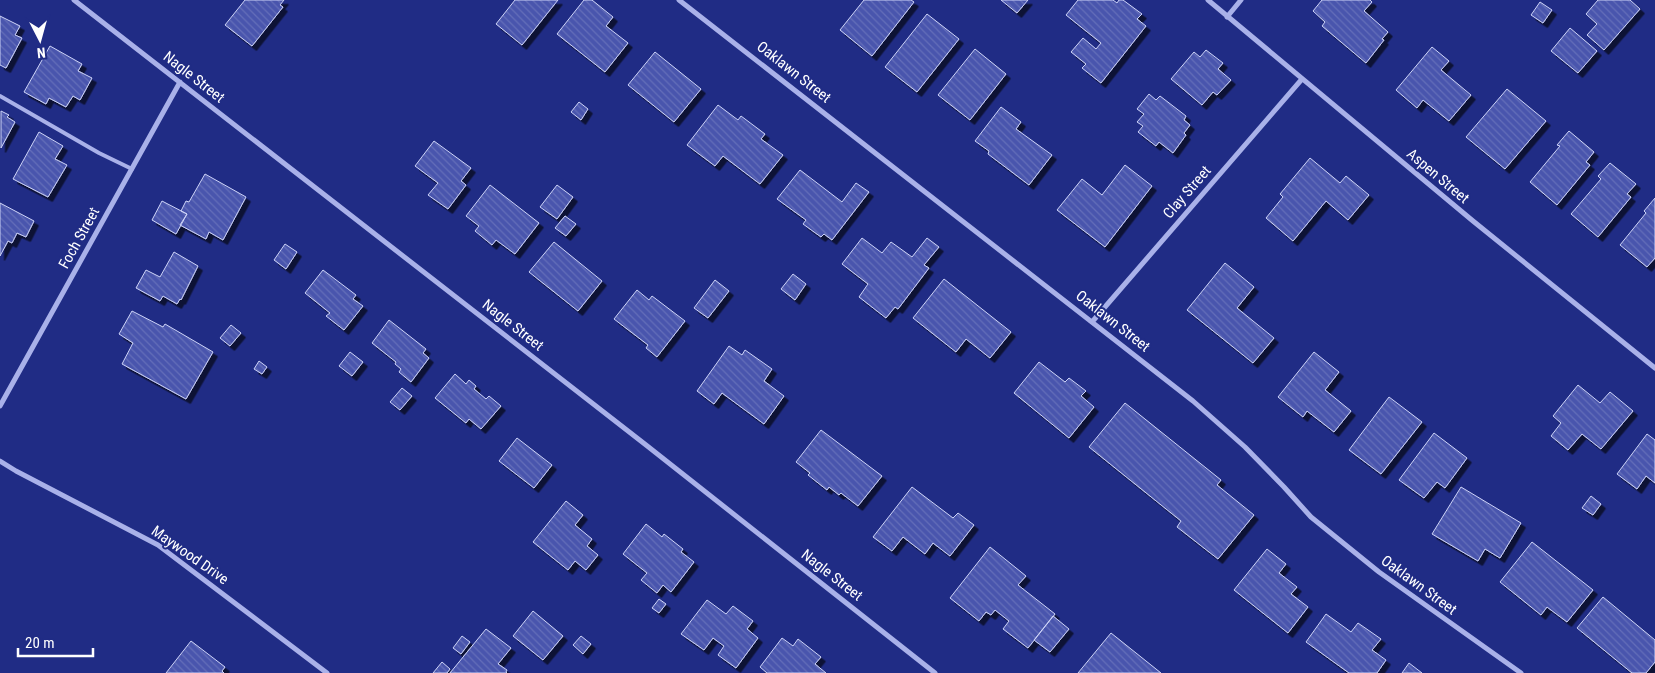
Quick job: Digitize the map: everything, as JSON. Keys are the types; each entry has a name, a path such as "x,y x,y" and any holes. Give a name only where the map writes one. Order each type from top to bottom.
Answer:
{"street":[{"name":"Nagle Street","path":"74,0 654,451 935,673"},
{"name":"Oaklawn Street","path":"679,0 1193,400 1245,447 1311,518 1379,572 1521,673"},
{"name":"Aspen Street","path":"1208,0 1473,221 1655,368"},
{"path":"1228,17 1241,0"},
{"name":"Clay Street","path":"1092,322 1302,79"},
{"name":"Foch Street","path":"0,406 180,82"},
{"name":"Maywood Drive","path":"0,461 158,545 264,623 327,673"}],"lane":[{"path":"0,96 99,154 132,169"}],"building":[{"path":"245,0 284,0 280,5 283,7 252,46 225,25"},
{"path":"515,0 558,0 522,45 496,24"},
{"path":"584,0 592,0 613,17 606,26 628,43 605,72 557,34"},
{"path":"864,0 911,0 914,2 872,56 840,30"},
{"path":"1001,0 1028,0 1017,13"},
{"path":"1078,0 1113,0 1117,3 1119,0 1123,0 1142,14 1137,19 1146,26 1101,83 1082,68 1086,64 1071,52 1083,38 1096,49 1101,43 1066,15"},
{"path":"1322,0 1370,0 1372,2 1364,11 1388,32 1366,63 1322,26 1325,22 1313,11"},
{"path":"1598,0 1630,0 1640,9 1604,50 1587,35 1597,24 1586,14"},
{"path":"1540,2 1552,10 1543,23 1531,15"},
{"path":"927,14 959,39 917,92 885,67"},
{"path":"0,16 20,26 15,35 22,38 6,68 0,65"},
{"path":"1570,28 1597,51 1578,73 1551,51"},
{"path":"50,46 82,64 78,71 92,78 80,100 73,96 66,107 49,98 46,104 24,92"},
{"path":"1432,47 1449,61 1441,70 1471,95 1449,121 1423,100 1417,108 1396,90"},
{"path":"975,49 1006,74 970,120 938,95"},
{"path":"1206,50 1223,63 1218,69 1231,80 1217,95 1213,92 1202,105 1171,79 1194,52 1200,57"},
{"path":"655,52 701,89 674,122 628,85"},
{"path":"1507,89 1546,121 1505,169 1466,137"},
{"path":"1149,94 1156,100 1160,96 1186,116 1184,120 1190,125 1184,133 1186,135 1173,153 1159,142 1156,146 1138,132 1143,126 1137,122 1144,114 1137,109"},
{"path":"579,102 588,109 581,120 571,112"},
{"path":"718,105 738,120 741,116 765,134 761,139 783,155 760,184 723,156 715,166 687,145"},
{"path":"1001,107 1021,122 1016,129 1052,155 1029,185 988,154 989,151 975,141"},
{"path":"1,111 9,115 7,117 15,122 1,148"},
{"path":"1569,131 1594,152 1586,162 1590,165 1557,205 1530,182 1560,146 1557,145"},
{"path":"39,132 63,146 55,159 67,165 48,197 13,179"},
{"path":"434,141 471,168 461,181 466,185 448,209 428,195 438,183 415,166"},
{"path":"1310,158 1340,183 1346,176 1369,195 1348,220 1326,201 1293,241 1266,218 1283,197 1280,194"},
{"path":"1610,163 1636,184 1627,194 1631,197 1598,237 1571,214 1601,179 1598,176"},
{"path":"1125,165 1152,186 1105,247 1057,210 1082,179 1102,195"},
{"path":"800,170 842,202 856,183 869,192 832,240 824,234 821,237 803,224 806,220 777,199"},
{"path":"205,174 246,197 223,240 209,232 206,239 180,225 187,214 181,211 186,201 189,202"},
{"path":"490,185 539,223 515,254 496,240 492,245 475,231 479,226 466,216"},
{"path":"557,185 573,197 557,219 540,207"},
{"path":"1655,198 1655,258 1647,267 1620,245 1646,213 1644,211"},
{"path":"162,201 187,214 176,234 152,220"},
{"path":"0,203 34,221 26,237 17,233 12,243 8,241 0,256"},
{"path":"565,216 576,224 566,236 555,228"},
{"path":"862,238 882,253 891,242 912,257 927,238 939,247 924,265 929,268 898,309 895,307 886,318 859,297 868,284 842,264"},
{"path":"554,242 602,281 578,311 529,272"},
{"path":"285,244 297,252 286,269 274,260"},
{"path":"174,252 198,266 181,300 177,304 163,296 160,301 136,288 146,270 160,277"},
{"path":"1225,263 1254,287 1237,308 1274,338 1253,363 1187,310"},
{"path":"323,270 356,295 353,299 363,306 344,330 326,316 330,313 305,293"},
{"path":"793,274 806,284 795,300 781,289"},
{"path":"944,279 1011,332 990,358 966,339 956,352 913,318"},
{"path":"715,280 729,291 708,318 694,308"},
{"path":"637,290 649,300 652,296 685,321 657,357 646,348 648,345 614,319"},
{"path":"132,311 163,327 165,324 213,352 186,399 122,364 133,343 119,334"},
{"path":"389,320 426,349 423,353 429,358 411,382 399,372 401,369 395,364 396,362 372,343"},
{"path":"231,325 241,333 230,346 220,338"},
{"path":"729,346 742,355 745,350 772,369 764,381 784,396 764,424 722,393 714,404 697,391"},
{"path":"350,352 363,362 352,376 339,366"},
{"path":"1314,352 1339,372 1325,390 1351,411 1334,432 1307,411 1303,417 1278,397"},
{"path":"259,361 267,367 262,374 254,369"},
{"path":"1039,362 1065,382 1069,378 1086,391 1081,396 1094,407 1069,438 1014,393"},
{"path":"455,374 466,384 469,380 476,386 474,389 486,399 489,396 501,406 481,429 469,419 466,423 435,398"},
{"path":"1578,385 1600,403 1610,392 1633,411 1601,449 1582,434 1568,450 1551,436 1561,423 1553,416"},
{"path":"402,388 412,396 400,410 390,402"},
{"path":"1389,397 1422,422 1381,474 1349,450"},
{"path":"1125,403 1221,480 1217,485 1254,515 1218,559 1177,527 1181,521 1089,447"},
{"path":"821,430 882,476 858,506 841,493 839,495 829,487 827,490 808,475 810,473 796,462"},
{"path":"1434,433 1467,458 1445,488 1437,482 1424,498 1399,480"},
{"path":"1647,434 1655,440 1655,483 1646,476 1637,489 1617,474"},
{"path":"517,438 552,465 534,488 499,461"},
{"path":"912,487 953,518 958,513 974,525 950,556 933,543 925,554 903,537 892,551 873,537"},
{"path":"1461,487 1521,523 1500,558 1485,549 1478,561 1432,534"},
{"path":"1591,496 1601,504 1593,515 1582,508"},
{"path":"566,501 583,515 575,525 592,539 587,546 598,555 586,570 575,561 568,570 533,542"},
{"path":"646,524 662,537 664,534 683,549 681,552 694,562 671,592 663,585 657,593 641,580 647,573 623,554"},
{"path":"1532,542 1593,590 1567,622 1547,607 1541,615 1500,582"},
{"path":"990,547 1026,576 1018,585 1055,614 1028,648 1003,629 1009,621 995,610 991,615 986,612 979,621 950,598"},
{"path":"1267,549 1286,564 1279,573 1297,587 1291,594 1308,607 1288,633 1234,590"},
{"path":"1603,597 1655,640 1655,662 1646,673 1632,673 1577,628"},
{"path":"659,599 666,604 659,613 652,608"},
{"path":"707,600 726,614 733,606 753,621 747,629 758,638 736,668 718,655 724,646 713,638 704,650 681,634"},
{"path":"533,611 563,636 543,660 513,636"},
{"path":"1326,614 1351,632 1358,623 1381,639 1372,650 1386,660 1377,673 1349,673 1306,642"},
{"path":"1053,616 1069,629 1050,652 1034,640"},
{"path":"486,629 511,648 498,664 507,670 507,673 450,673"},
{"path":"1111,633 1161,673 1078,673"},
{"path":"462,636 470,642 461,654 453,648"},
{"path":"581,636 591,644 583,654 573,645"},
{"path":"782,638 793,646 798,639 821,657 815,664 826,673 767,673 760,667"},
{"path":"191,641 225,667 222,671 224,673 166,673"},
{"path":"442,662 450,669 447,673 433,673"},
{"path":"1409,663 1422,673 1402,673"}]}
